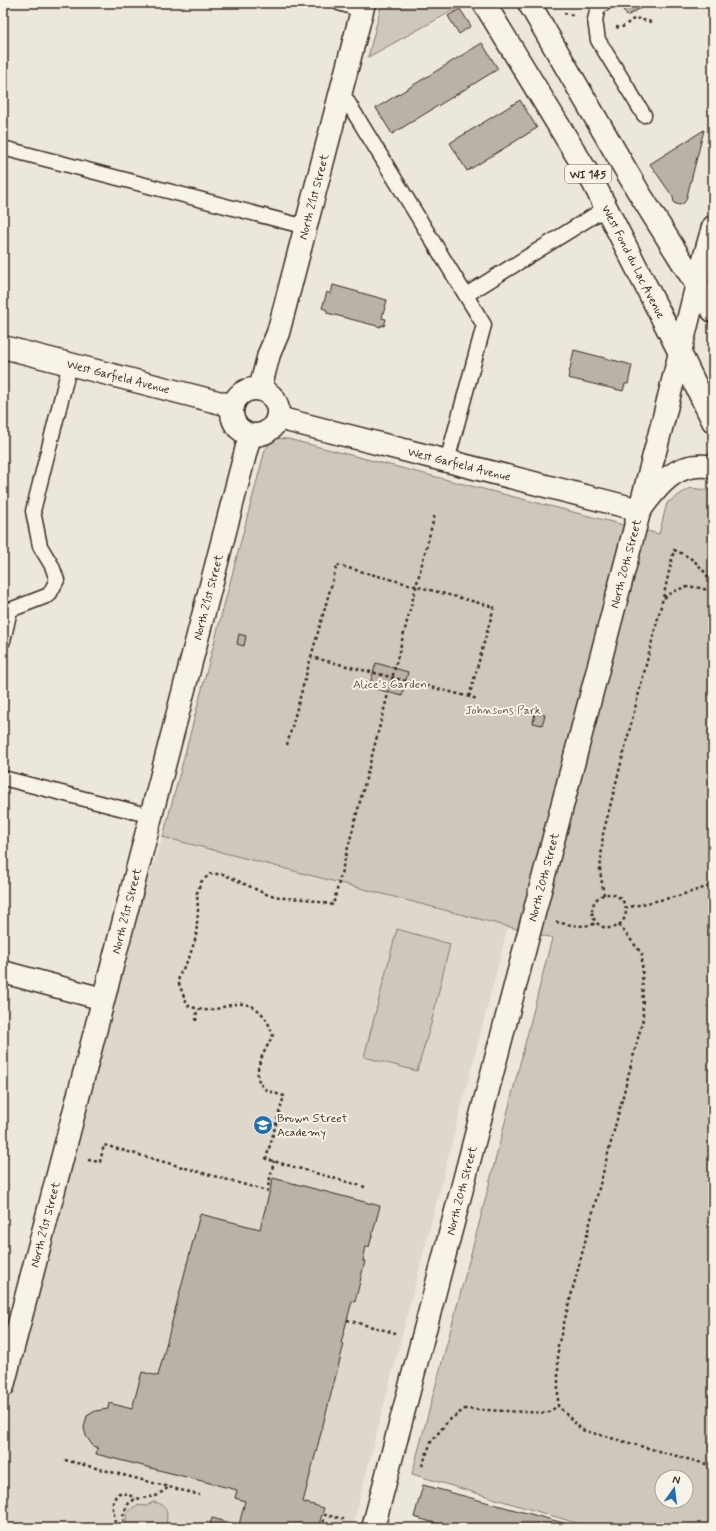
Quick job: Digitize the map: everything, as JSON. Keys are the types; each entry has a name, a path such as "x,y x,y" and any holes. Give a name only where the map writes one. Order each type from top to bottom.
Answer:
{"main road":[{"name":"West Fond du Lac Avenue","path":"484,3 593,182 680,353 713,422"},
{"name":"WI 145","path":"529,3 638,191 713,311"},
{"name":"North 21st Street","path":"260,389 269,354 278,333 363,6"},
{"name":"North 20th Street","path":"378,1527 713,226"},
{"name":"West Garfield Avenue","path":"3,347 233,406"},
{"path":"253,389 260,389 273,397 277,404 278,418 270,430 264,434 250,435 237,428 233,421 233,406 240,394 253,389"},
{"name":"West Garfield Avenue","path":"278,418 640,510"},
{"name":"North 21st Street","path":"3,1386 250,435"},
{"path":"640,510 650,496 671,474 686,468 700,466 713,467"},
{"path":"3,972 104,999"}],"lane":[{"path":"339,3 363,6"},
{"path":"605,3 598,7 595,20 598,40 644,114"},
{"path":"341,91 484,325 447,461"},
{"path":"3,148 306,227"},
{"path":"466,295 606,208"},
{"path":"3,641 10,610 49,595 57,580 52,566 40,546 33,510 70,364"},
{"path":"3,778 151,816"}],"path":[{"path":"365,1187 266,1159 284,1096 264,1088 257,1077 259,1064 273,1035 269,1023 262,1013 250,1005 236,1004 211,1010 197,1009 187,1005 178,981 180,974 189,958 196,936 198,910 197,894 201,882 210,874 224,874 253,888 278,897 306,899 333,905 435,514"},
{"path":"604,895 600,872 602,834 674,550 689,556 703,568 713,586"},
{"path":"287,745 337,565 494,607 469,697"},
{"path":"663,598 676,590 688,586 702,588 713,592"},
{"path":"311,657 478,699"},
{"path":"625,908 678,896 713,885"},
{"path":"553,922 574,926 588,926 597,924 608,928 619,925 624,918 624,903 615,896 604,895 594,902 592,913 597,924"},
{"path":"619,925 642,954 643,1018 558,1346 558,1406 582,1430 713,1466"},
{"path":"196,1021 197,1009"},
{"path":"88,1160 100,1162 104,1145 267,1190 274,1161"},
{"path":"347,1320 395,1333"},
{"path":"422,1466 431,1442 448,1421 465,1409 547,1413 558,1406"},
{"path":"65,1460 200,1495"},
{"path":"124,1528 123,1516 127,1505 135,1499 156,1496 169,1487"},
{"path":"114,1528 116,1523 112,1505 113,1498 119,1492 128,1494 135,1499"},
{"path":"322,1528 325,1515 344,1519"}],"shaded area":[{"name":"Brown Street Academy","path":"163,837 508,927 352,1528 3,1528 3,1386 103,999"}],"green space":[{"path":"382,3 467,3 368,57"},
{"name":"Johnsons Park","path":"274,438 288,439 659,534 667,503 691,488 713,491 713,1528 593,1528 412,1474 480,1220 552,938 163,837 265,450"},
{"path":"397,929 450,944 431,1024 417,1071 364,1057"},
{"path":"153,1502 162,1505 165,1508 167,1515 166,1528 127,1528 126,1515 130,1510 134,1507 140,1505 146,1506"}],"building":[{"path":"619,3 647,3 648,4 627,16"},
{"path":"460,9 471,26 459,34 448,16"},
{"path":"482,43 498,69 392,134 376,108"},
{"path":"520,100 537,128 467,171 450,143"},
{"path":"704,130 686,200 683,204 679,205 674,203 673,197 650,164"},
{"path":"333,285 387,300 382,318 386,319 384,326 381,325 381,327 327,313 327,310 322,308 327,292 331,294"},
{"path":"574,350 632,365 628,384 625,384 623,391 568,378"},
{"path":"239,634 246,636 244,646 237,644"},
{"path":"376,663 408,672 402,696 369,687"},
{"path":"535,713 545,715 542,725 533,723"},
{"path":"273,1178 380,1206 369,1247 366,1246 363,1261 365,1261 355,1302 352,1301 341,1343 344,1344 303,1502 324,1508 318,1528 209,1528 212,1518 239,1525 245,1501 235,1498 237,1490 96,1454 98,1447 93,1446 86,1436 84,1428 87,1416 95,1411 108,1409 109,1403 132,1409 142,1372 158,1376 200,1214 260,1229"},
{"path":"423,1485 571,1525 571,1528 452,1528 414,1517"}],"place":[{"name":"Brown Street Academy","path":"263,1125"}],"park label":[{"name":"Alice's Garden","path":"390,684"}]}
